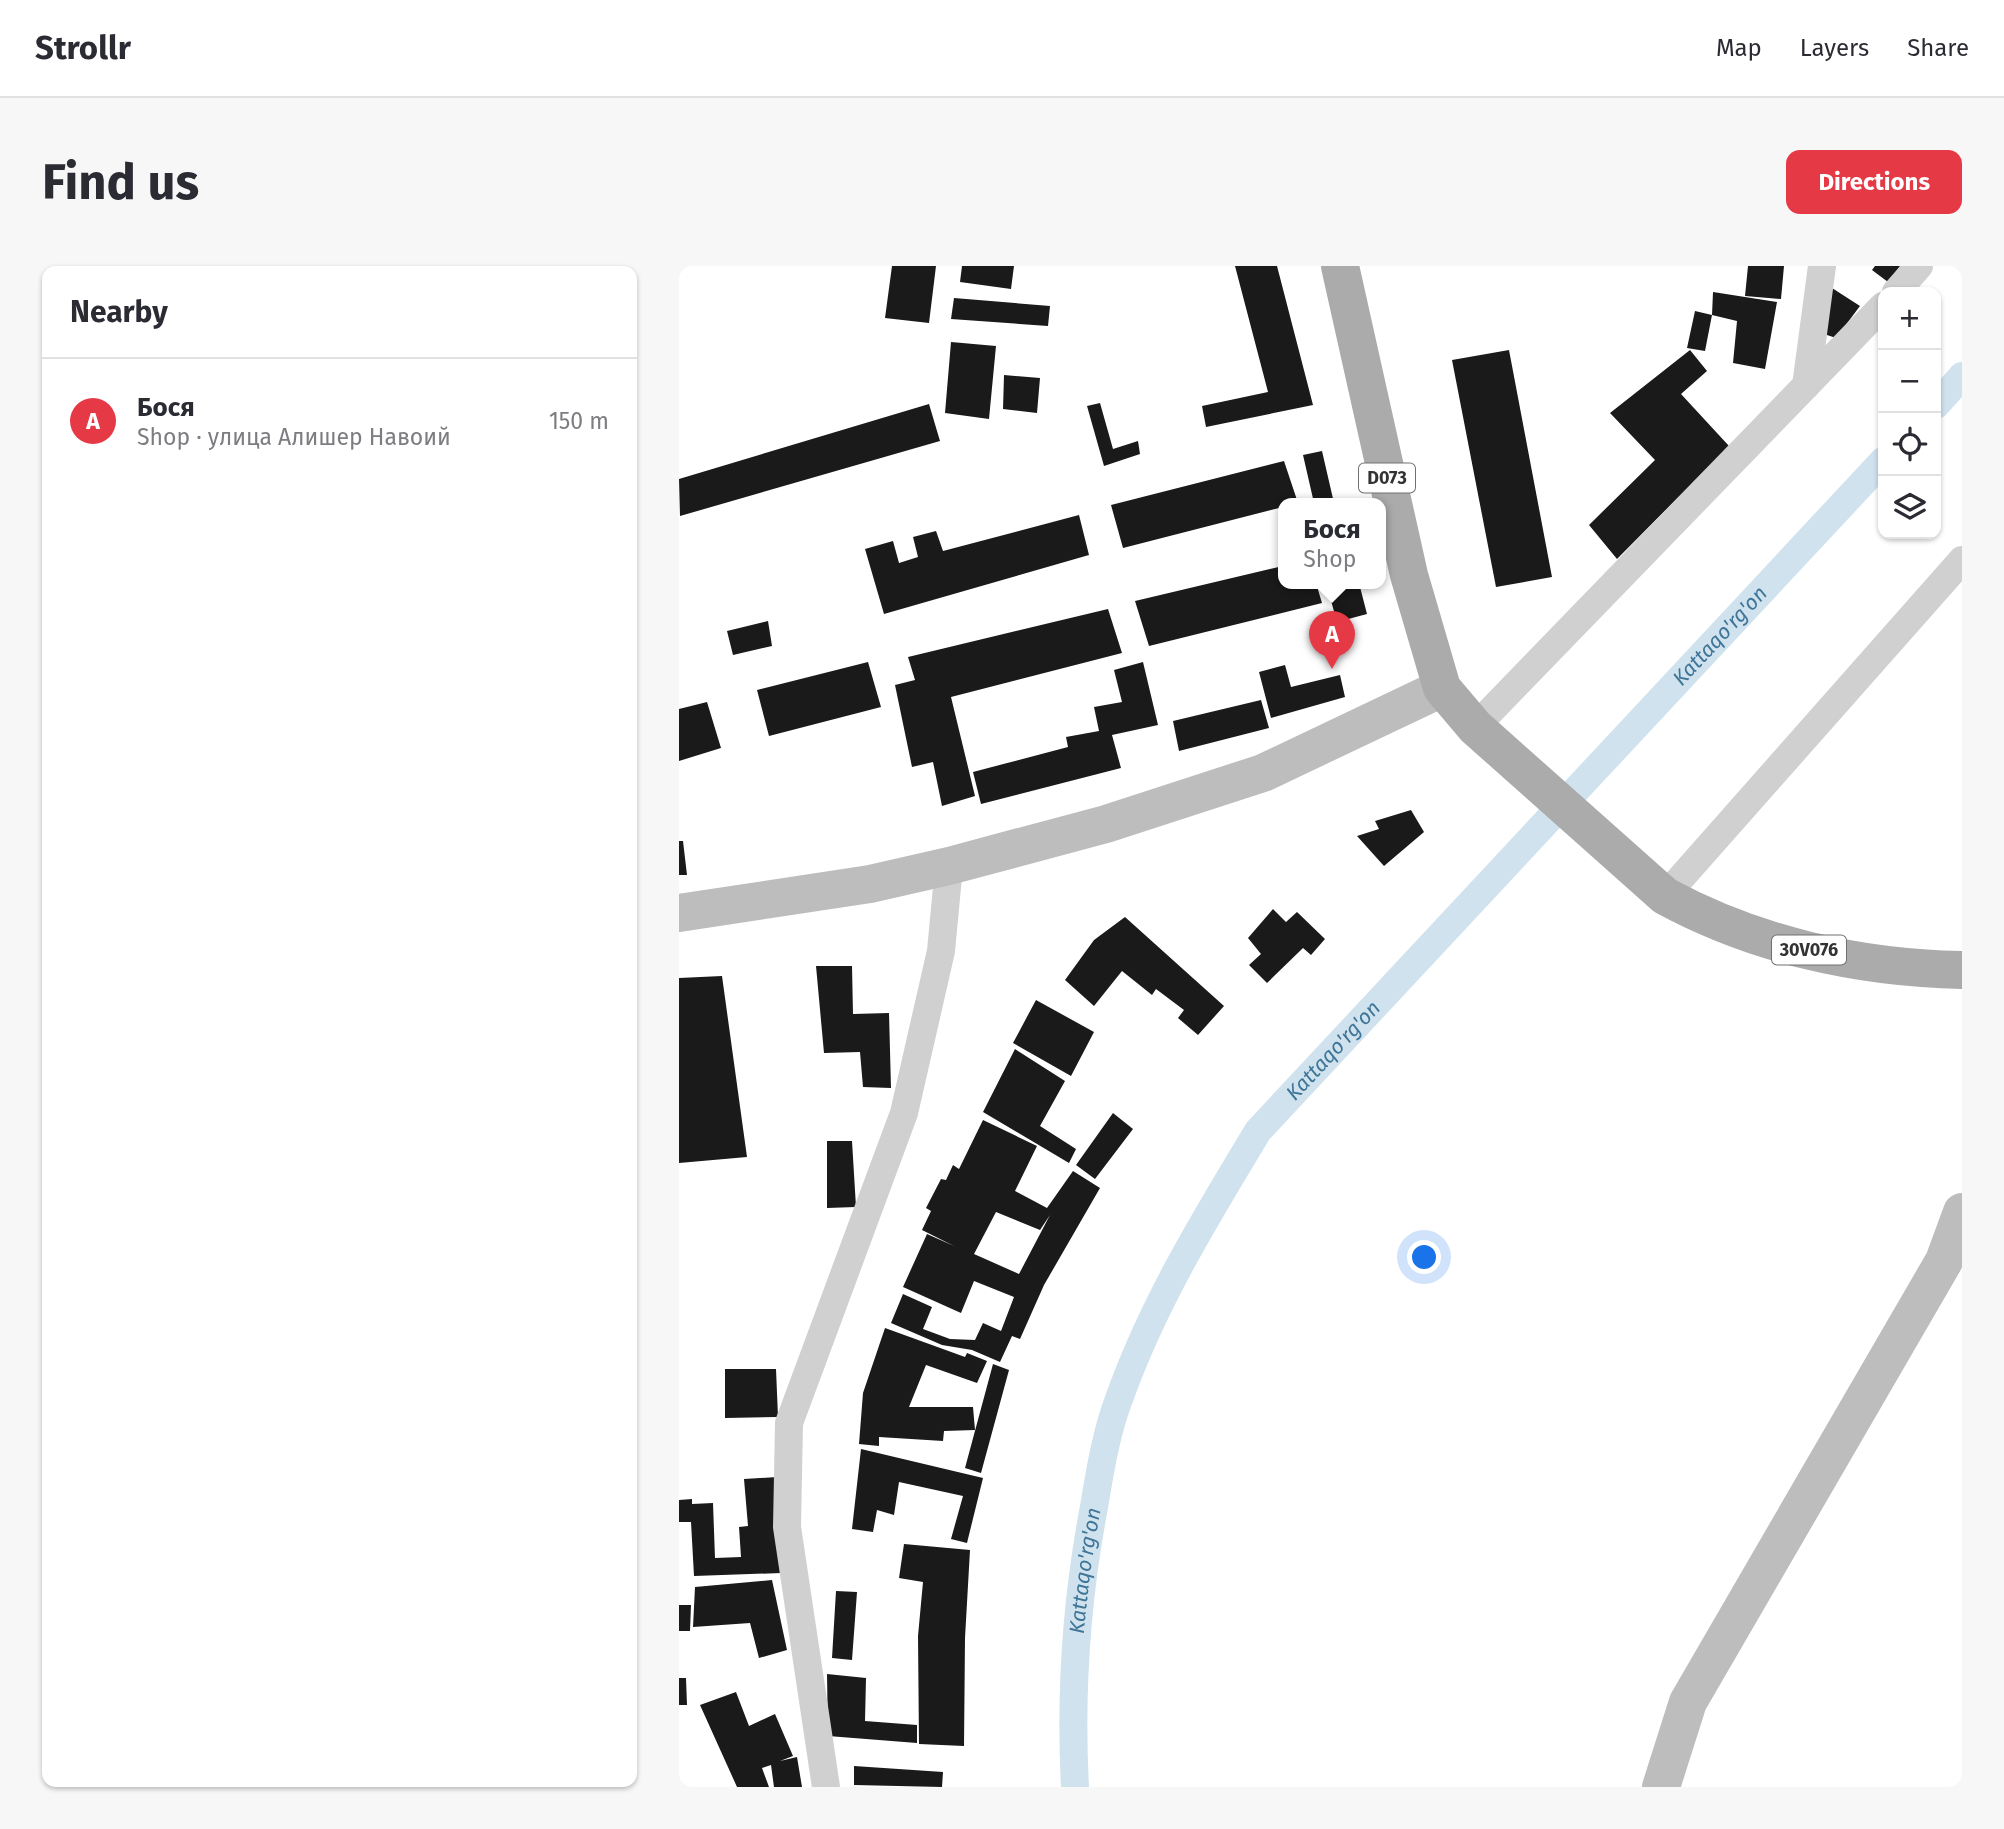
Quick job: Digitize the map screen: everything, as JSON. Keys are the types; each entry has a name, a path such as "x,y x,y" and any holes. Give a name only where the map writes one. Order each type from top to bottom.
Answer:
{"main road":[{"name":"D073","path":"1340,266 1409,575 1442,688"},
{"name":"30V076","path":"1442,688 1475,727 1665,896 1700,915 1779,943 1860,961 1903,967 1962,970"},
{"path":"679,914 870,884 1106,824 1263,772 1442,688"},
{"path":"1661,1787 1688,1702 1953,1260 1962,1212"}],"street":[{"path":"1806,386 1822,266"},
{"path":"1900,287 1919,266"},
{"path":"1475,727 1878,311"},
{"path":"1665,896 1962,560"},
{"path":"826,1787 787,1527 789,1423 904,1114 941,951 949,866"}],"building":[{"path":"892,266 936,266 929,323 885,318"},
{"path":"962,266 1014,266 1011,289 960,282"},
{"path":"1235,266 1277,266 1313,405 1206,427 1202,406 1268,392"},
{"path":"1748,266 1784,266 1781,299 1745,296"},
{"path":"1875,266 1900,266 1888,282 1872,270"},
{"path":"1832,288 1860,306 1836,338 1824,334"},
{"path":"1713,292 1777,302 1765,369 1733,363 1737,321 1712,315"},
{"path":"954,298 1050,306 1048,326 951,319"},
{"path":"1695,311 1712,315 1705,351 1687,348"},
{"path":"951,342 996,346 989,419 945,413"},
{"path":"1509,350 1552,577 1496,587 1452,360"},
{"path":"1690,350 1707,371 1681,394 1729,446 1617,559 1589,525 1655,460 1610,413"},
{"path":"1004,375 1040,378 1037,413 1003,409"},
{"path":"1100,403 1113,449 1138,441 1140,454 1104,466 1087,406"},
{"path":"929,404 940,441 680,516 679,479"},
{"path":"1322,451 1333,498 1313,498 1303,455"},
{"path":"1284,461 1296,498 1278,498 1278,508 1123,548 1111,505"},
{"path":"1079,515 1089,555 884,614 865,549 893,541 899,563 918,557 913,537 936,531 943,551"},
{"path":"1278,567 1278,589 1318,589 1322,603 1149,646 1135,601"},
{"path":"1328,589 1361,589 1367,614 1337,622"},
{"path":"1108,609 1122,653 951,697 975,796 942,806 933,762 912,767 895,685 915,680 908,657"},
{"path":"768,621 772,646 733,655 727,631"},
{"path":"868,662 881,707 769,736 757,690"},
{"path":"1143,662 1158,725 1112,735 1121,768 981,804 973,772 1068,747 1066,737 1099,731 1094,707 1122,702 1114,670"},
{"path":"1285,665 1291,687 1340,675 1345,697 1271,718 1259,672"},
{"path":"1261,700 1269,728 1179,751 1173,721"},
{"path":"707,702 721,748 679,761 679,709"},
{"path":"1411,810 1424,832 1384,866 1357,836 1379,829 1375,821"},
{"path":"679,841 683,841 687,875 679,875"},
{"path":"1273,909 1286,922 1297,912 1325,939 1311,955 1303,948 1267,983 1249,965 1261,954 1248,938"},
{"path":"1125,917 1224,1006 1198,1035 1178,1018 1184,1010 1156,989 1152,995 1122,971 1094,1006 1065,980 1094,940"},
{"path":"816,966 852,966 853,1014 889,1013 891,1088 863,1087 860,1052 824,1053"},
{"path":"722,976 747,1157 679,1163 679,978"},
{"path":"1036,1000 1094,1032 1071,1076 1013,1043"},
{"path":"1015,1049 1065,1081 1040,1126 1076,1149 1069,1163 983,1112"},
{"path":"1113,1113 1133,1129 1095,1179 1076,1165"},
{"path":"983,1120 1037,1146 1015,1191 1047,1208 1073,1171 1100,1188 1044,1285 1020,1339 1012,1336 1000,1362 972,1350 942,1345 891,1323 903,1294 932,1307 923,1329 950,1339 975,1340 983,1323 1001,1331 1014,1297 974,1281 961,1313 903,1287 927,1234 954,1246 922,1230 931,1211 926,1208 941,1179 946,1180 953,1165 959,1169","holes":["996,1212 1040,1230 1050,1215 1019,1274 974,1254"]},
{"path":"827,1141 852,1141 856,1207 827,1208"},
{"path":"885,1328 965,1357 967,1353 987,1361 977,1383 926,1365 909,1407 973,1407 975,1430 944,1431 943,1441 879,1437 879,1446 859,1444 863,1393"},
{"path":"993,1364 1009,1370 981,1473 965,1468"},
{"path":"725,1369 776,1369 778,1417 725,1418"},
{"path":"861,1449 983,1478 967,1543 951,1539 963,1496 899,1482 894,1515 877,1510 873,1532 852,1529"},
{"path":"777,1477 781,1573 694,1576 691,1522 679,1522 679,1500 692,1499 692,1504 713,1503 715,1558 741,1557 739,1527 748,1526 744,1479"},
{"path":"904,1544 970,1550 965,1638 964,1746 919,1744 918,1636 923,1582 899,1578"},
{"path":"772,1580 787,1650 759,1658 750,1623 693,1627 695,1587"},
{"path":"836,1591 857,1592 852,1660 832,1658"},
{"path":"679,1605 691,1605 690,1631 679,1631"},
{"path":"827,1674 866,1678 865,1721 917,1725 917,1743 828,1736"},
{"path":"679,1678 686,1678 687,1705 679,1705"},
{"path":"736,1692 749,1726 775,1714 793,1756 780,1761 797,1757 802,1787 774,1787 771,1765 762,1768 769,1787 737,1787 700,1705"},
{"path":"854,1766 943,1772 942,1787 854,1785"}],"waterway":[{"name":"Kattaqo'rg'on","path":"1941,399 1962,376"},
{"name":"Kattaqo'rg'on","path":"1075,1787 1073,1716 1079,1612 1088,1542 1110,1425 1133,1363 1164,1295 1258,1131 1878,466"}],"place":[{"name":"Бося","path":"1332,669"}]}
